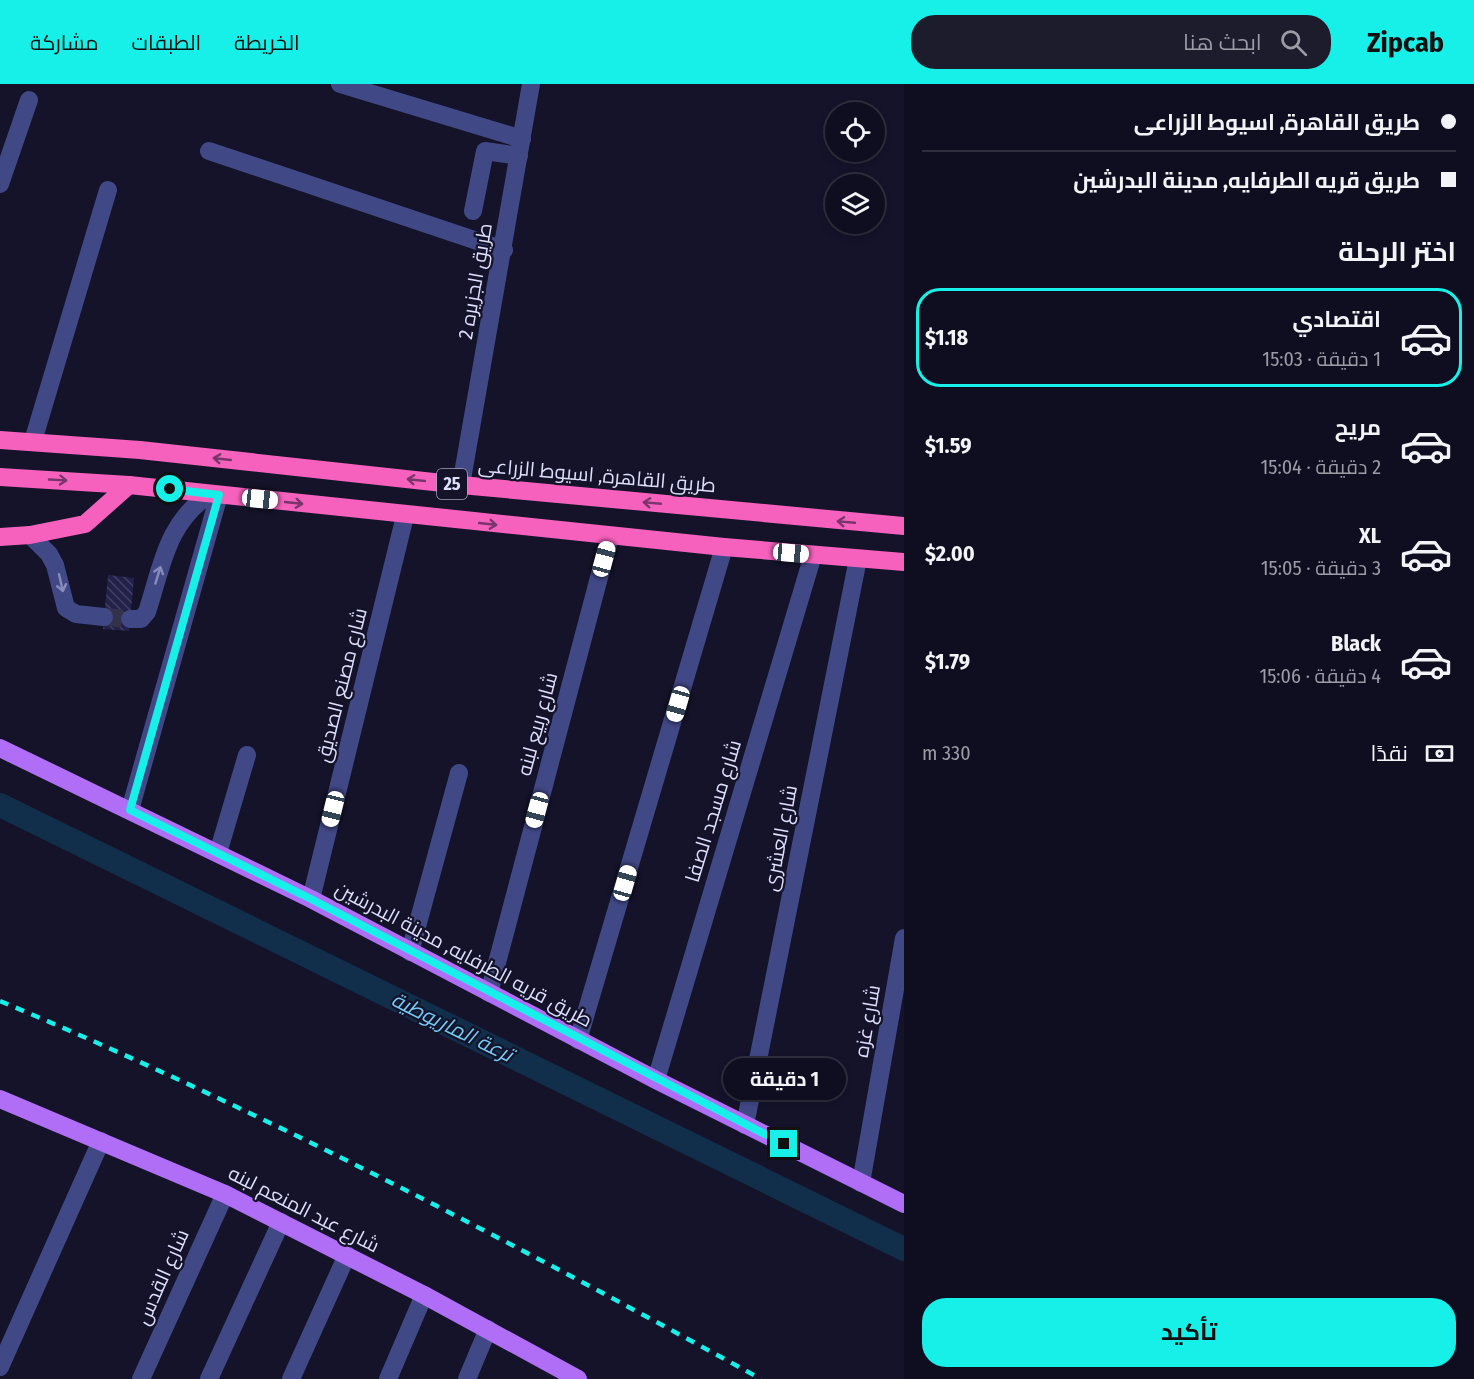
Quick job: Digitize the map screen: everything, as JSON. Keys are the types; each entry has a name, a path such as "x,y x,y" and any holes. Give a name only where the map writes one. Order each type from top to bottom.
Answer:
{"highway":[{"name":"طريق القاهرة, اسيوط الزراعى","path":"0,440 152,451 461,485 904,526"},
{"name":"25","path":"0,477 129,485 405,516 904,562"},
{"path":"0,537 30,535 85,524 129,485"}],"main road":[{"name":"طريق قريه الطرفايه, مدينة البدرشين","path":"0,748 311,899 656,1080 904,1204"},
{"name":"شارع عبد المنعم لبنه","path":"0,1099 101,1140 281,1221 488,1329 569,1377"}],"street":[{"path":"339,84 521,147"},
{"name":"طريق الجزيره 2","path":"461,485 504,250 531,84"},
{"path":"0,184 29,100"},
{"path":"473,211 483,153 488,150 521,147"},
{"path":"209,152 504,250"},
{"path":"33,441 108,190"},
{"path":"130,620 141,619 147,612 168,542 179,521 214,494"},
{"path":"130,810 214,494"},
{"name":"شارع مصنع الصديق","path":"311,899 405,516"},
{"path":"30,535 49,554 55,565 66,608 76,614 104,617"},
{"name":"شارع ربيع لبنه","path":"489,993 610,536"},
{"path":"579,1040 724,547"},
{"name":"شارع مسجد الصفا","path":"656,1080 813,555"},
{"name":"شارع العشرى","path":"745,1125 858,559"},
{"path":"218,853 247,755"},
{"path":"410,952 459,773"},
{"name":"شارع غزه","path":"861,1183 904,938"},
{"path":"0,1366 101,1140"},
{"name":"شارع القدس","path":"141,1379 225,1194"},
{"path":"209,1379 281,1221"},
{"path":"291,1379 347,1255"},
{"path":"388,1379 424,1295"},
{"path":"467,1379 488,1329"}],"building":[{"path":"108,575 134,578 129,631 103,629"}],"waterway":[{"name":"ترعة الماريوطية","path":"0,805 904,1249"}],"tunnel":[{"path":"104,617 130,619"}],"railway":[{"path":"0,1001 194,1087 385,1180 480,1228 761,1379"}],"route":[{"path":"170,489 219,495 130,810 311,899 636,1070 784,1144"}]}
